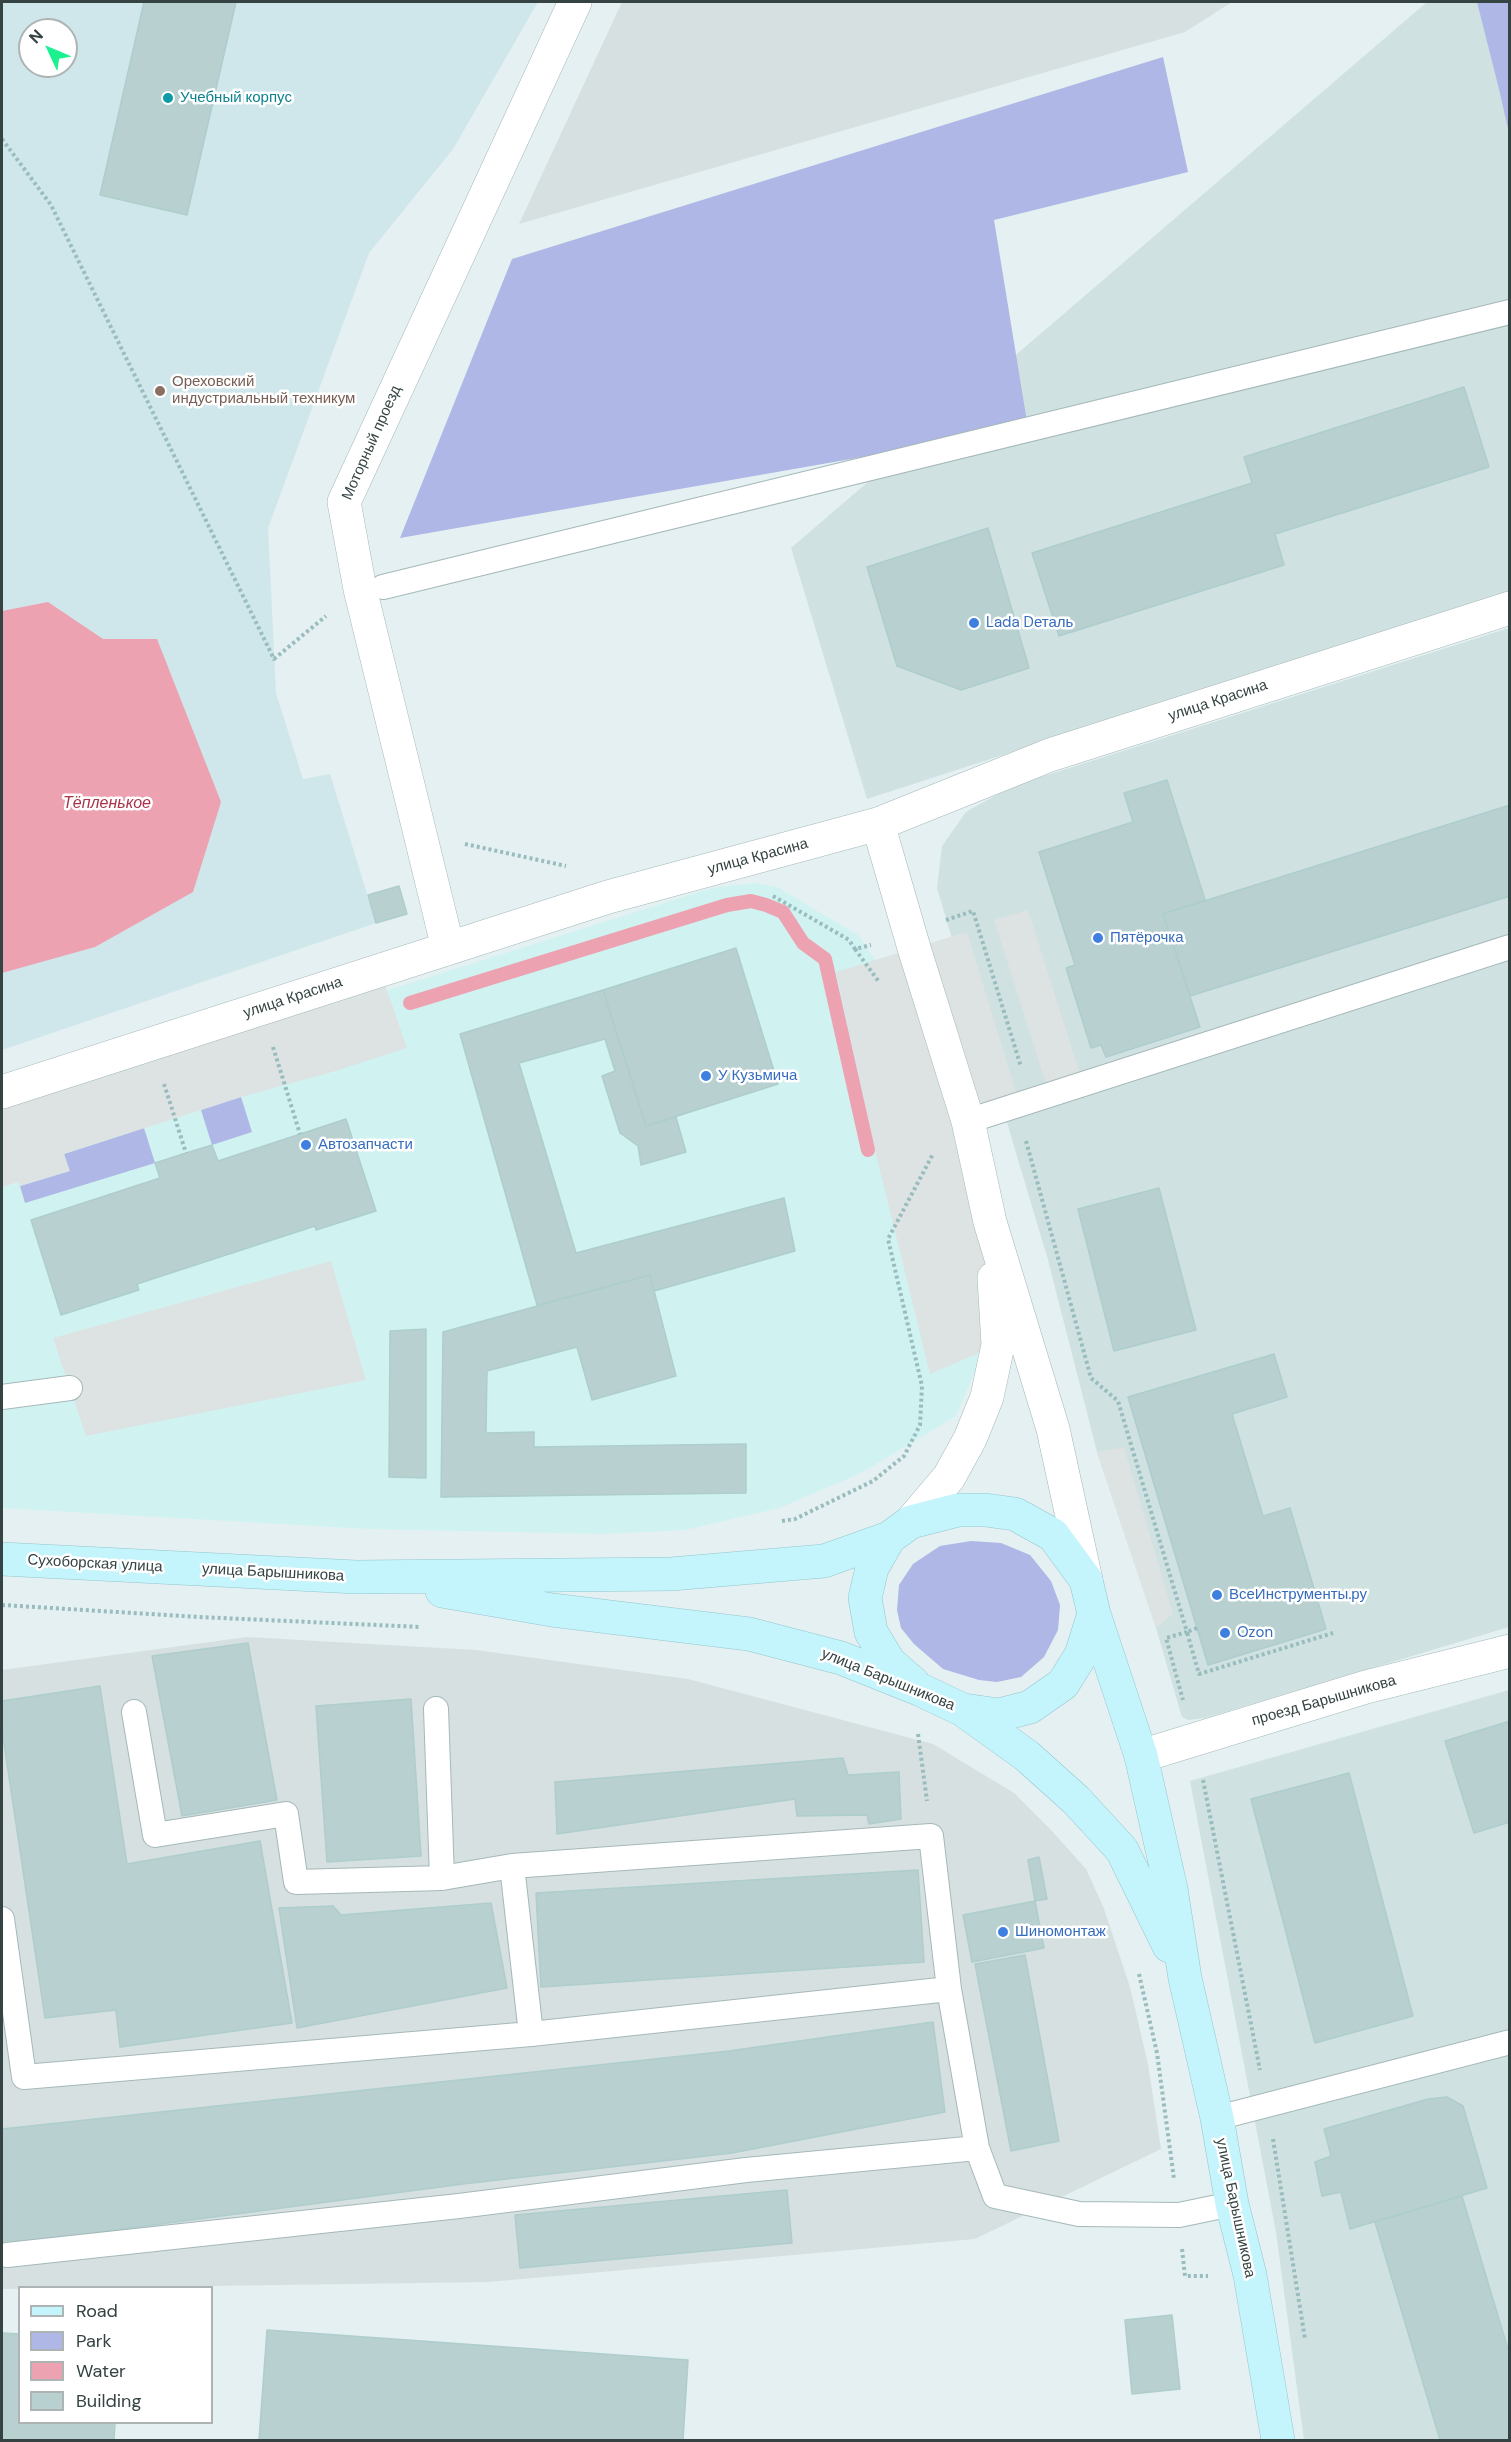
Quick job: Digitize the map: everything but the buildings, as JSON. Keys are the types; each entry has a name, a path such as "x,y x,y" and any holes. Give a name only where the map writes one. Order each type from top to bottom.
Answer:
{"main road":[{"name":"улица Барышникова","path":"189,1569 356,1577 671,1574 730,1570 824,1561 900,1529 957,1510 985,1510 1015,1514 1053,1535 1086,1580 1094,1614 1141,1756 1170,1889 1185,1978 1217,2118 1232,2204 1250,2275 1278,2440"},
{"path":"900,1529 872,1568 865,1598 871,1632 889,1662 921,1690"},
{"name":"Сухоборская улица","path":"2,1559 189,1569"},
{"name":"улица Барышникова","path":"356,1577 552,1610 749,1634 841,1659 921,1690 942,1702 963,1710 1027,1756 1076,1800 1122,1850 1185,1978"},
{"path":"963,1710 999,1715 1030,1707 1063,1684 1081,1655 1094,1614"}],"street":[{"name":"Моторный проезд","path":"448,948 420,835 371,588 344,502 575,2"},
{"name":"улица Красина","path":"2,1092 608,897 878,824 1050,755 1509,608"},
{"path":"878,824 968,1121 990,1222"},
{"name":"улица Барышникова","path":"900,1529 950,1477 970,1439 987,1397 998,1344 990,1222"},
{"name":"улица Барышникова","path":"990,1222 1053,1429 1086,1580"},
{"name":"проезд Барышникова","path":"1141,1756 1366,1687 1509,1651"}],"lane":[{"path":"371,588 1508,317"},
{"path":"968,1121 1509,947"},
{"path":"2,1397 70,1388"},
{"path":"436,1709 442,1878"},
{"path":"134,1712 155,1835 286,1814 296,1882 442,1878 512,1866 931,1836 949,1989 977,2148 995,2196 1079,2214 1179,2215 1232,2204"},
{"path":"512,1866 531,2034"},
{"path":"2,1919 24,2077 531,2034 949,1989"},
{"path":"1217,2118 1509,2042"},
{"path":"7,2255 459,2206 746,2170 977,2148"}],"path":[{"path":"2,138 51,205 274,659 371,588"},
{"path":"420,835 602,874 608,897"},
{"path":"771,895 849,940 885,989"},
{"path":"855,950 973,911 1031,1101 1025,1140 1091,1378 1118,1401 1199,1674 1334,1633"},
{"path":"270,1038 300,1134"},
{"path":"161,1074 186,1153"},
{"path":"771,1523 795,1519 873,1481 904,1456 920,1425 922,1386 888,1239 933,1153"},
{"path":"2,1605 199,1617"},
{"path":"1197,1628 1166,1638 1195,1738 1267,2106 1307,2349"},
{"path":"917,1725 931,1836"},
{"path":"1137,1968 1157,2053 1185,2276 1250,2275 1295,2269"}],"shaded area":[{"name":"Ореховский индустриальный техникум","path":"2,2 538,2 453,149 369,253 268,528 276,693 303,779 330,774 376,923 2,1050"},
{"path":"622,2 1232,2 1185,32 519,224"},
{"path":"1427,2 1509,2 1509,591 867,799 791,548"},
{"path":"1509,628 1509,1627 1205,1718 1188,1720 1182,1717 1156,1628 1097,1452 1048,1260 937,888 942,846 966,812 1010,787"},
{"path":"755,883 777,887 858,935 892,984 977,1278 978,1364 956,1416 861,1473 779,1508 685,1530 603,1534 368,1529 2,1508 2,1115 277,1025 712,888"},
{"path":"1028,910 1080,1074 1046,1084 994,920"},
{"path":"967,932 1020,1105 968,1122 998,1345 930,1374 872,1138 836,972"},
{"path":"380,970 407,1048 241,1097 64,1154 70,1171 20,1186 18,1182 2,1187 2,1092"},
{"path":"331,1261 366,1380 86,1436 53,1338"},
{"path":"1124,1447 1173,1614 1156,1628 1097,1452"},
{"path":"247,1637 476,1650 688,1679 933,1744 1014,1793 1086,1869 1103,1906 1130,1987 1148,2064 1161,2149 975,2239 488,2282 18,2286 18,2289 2,2289 2,1670"},
{"path":"1509,1690 1509,2440 1304,2440 1276,2232 1190,1781"}],"green space":[{"path":"1477,2 1509,2 1509,133 1499,89"},
{"path":"1163,57 1188,172 994,220 1028,428 400,538 512,259"},
{"path":"241,1097 252,1132 212,1145 201,1110"},
{"path":"144,1128 155,1163 25,1203 20,1186 69,1171 64,1154"},
{"path":"971,1541 1001,1543 1030,1555 1051,1581 1060,1605 1058,1630 1044,1657 1021,1677 997,1682 979,1680 943,1669 914,1644 901,1628 897,1610 899,1585 913,1564 940,1546"}],"water":[{"name":"Тёпленькое","path":"48,602 103,639 157,639 221,802 193,892 95,947 2,973 2,611"}],"waterway":[{"path":"410,1003 727,905 751,901 766,905 783,912 803,943 825,959 868,1150"}],"place":[{"name":"Учебный корпус","path":"168,98"},
{"name":"Ореховский индустриальный техникум","path":"160,391"},
{"name":"Lada Dеталь","path":"974,623"},
{"name":"Пятёрочка","path":"1098,938"},
{"name":"У Кузьмича","path":"706,1076"},
{"name":"Автозапчасти","path":"306,1145"},
{"name":"ВсеИнструменты.ру","path":"1217,1595"},
{"name":"Ozon","path":"1225,1633"},
{"name":"Шиномонтаж","path":"1003,1932"}]}
